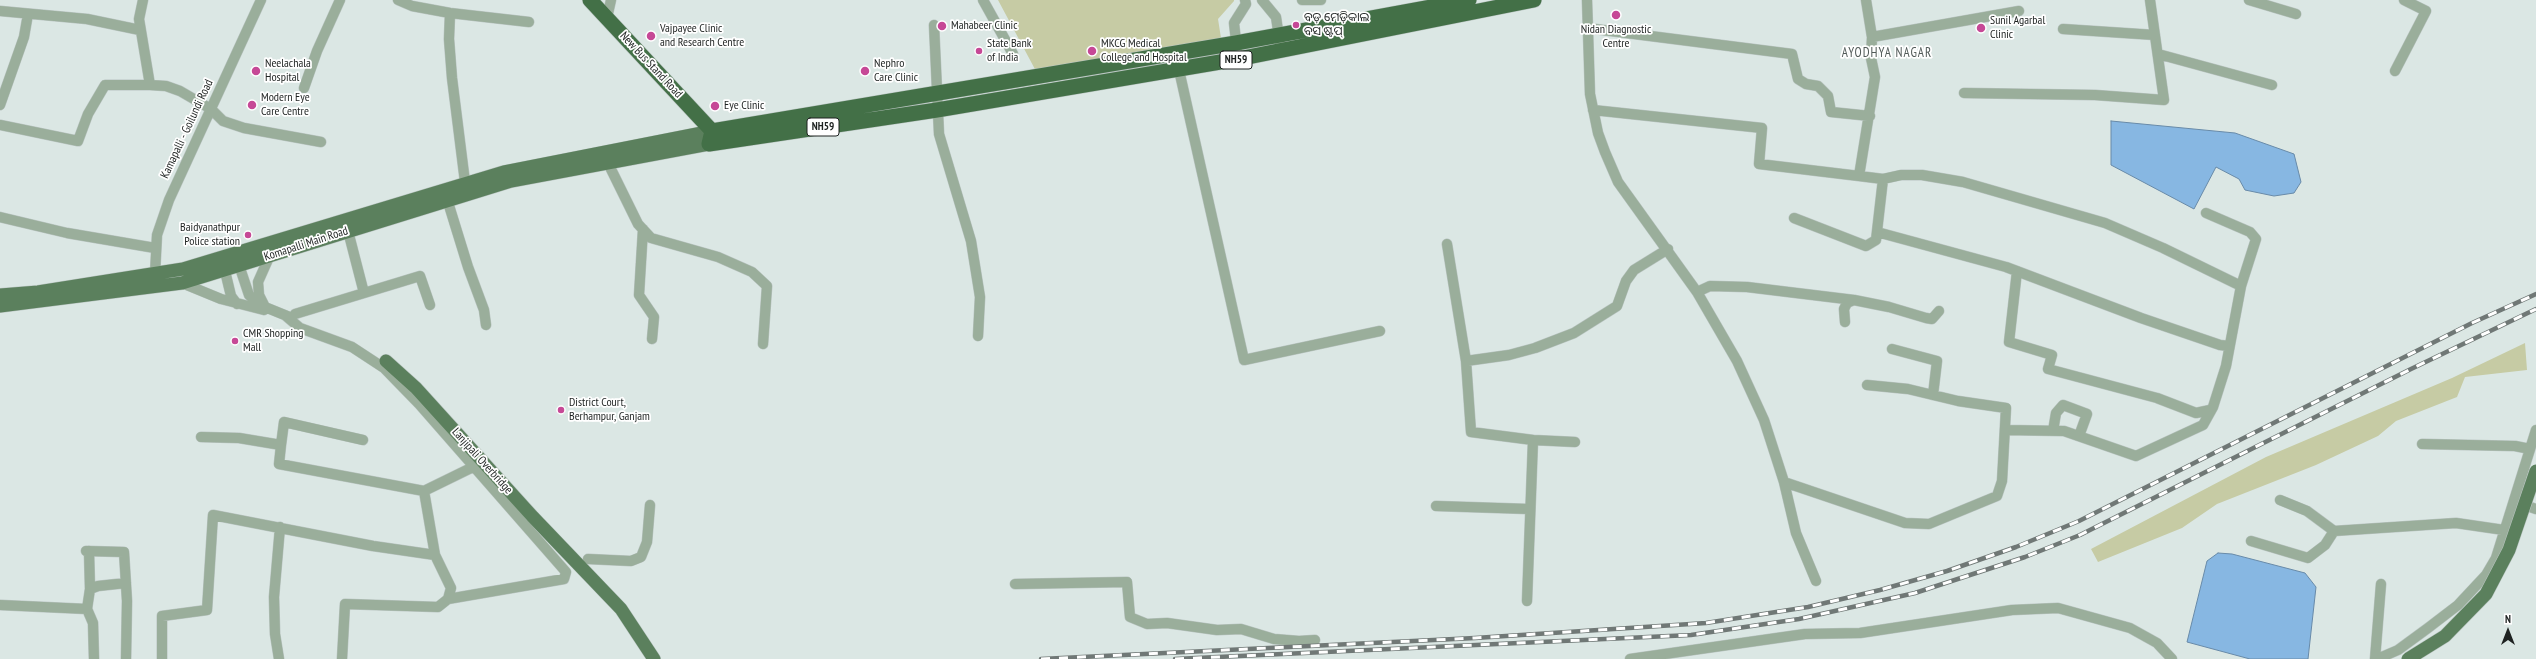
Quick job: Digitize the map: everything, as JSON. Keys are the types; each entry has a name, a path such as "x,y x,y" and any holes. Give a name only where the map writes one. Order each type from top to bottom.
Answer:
{"highway":[{"name":"New Bus Stand Road","path":"590,0 711,137"},
{"path":"936,92 1236,43 1278,34 1469,0"},
{"name":"NH59","path":"711,137 937,110 1036,94 1238,59 1534,0"},
{"name":"NH59","path":"711,137 936,92"}],"main road":[{"path":"0,295 38,292 183,269 465,182 519,168 605,156 711,137"},
{"name":"Komapalli Main Road","path":"0,306 182,283 224,271 447,199 605,156"},
{"name":"Lanjipali Overbridge","path":"386,361 416,388 527,510 621,609 654,659"},
{"path":"2408,659 2445,636 2486,594 2509,550 2536,471"}],"street":[{"path":"143,0 140,30 150,84"},
{"name":"Kamapalli - Goilundi Road","path":"154,274 155,248 160,223 169,200 261,0"},
{"path":"304,88 317,51 340,0"},
{"path":"398,0 412,6 450,13 529,22"},
{"path":"607,18 611,0"},
{"path":"983,0 1013,54"},
{"path":"1238,59 1234,23 1246,4 1245,0"},
{"path":"1262,0 1276,17 1280,51"},
{"path":"1302,0 1321,0"},
{"path":"1587,0 1587,28 1593,110 1605,152 1618,182 1668,249 1697,292 1737,361 1764,420 1784,482 1796,533 1816,581"},
{"path":"1859,176 1870,116 1875,77 1871,58 1872,37 1866,0"},
{"path":"1964,93 2095,94 2164,100 2150,0"},
{"path":"2249,0 2296,14"},
{"path":"2395,71 2426,11 2404,0"},
{"path":"0,11 87,19 140,30"},
{"path":"1872,37 2019,11"},
{"path":"450,13 449,39 452,78 465,182"},
{"path":"0,105 24,37 28,14"},
{"path":"934,25 939,134 971,241 980,297 978,336"},
{"path":"1587,28 1792,54 1798,79 1806,84 1818,86 1828,96 1830,112 1870,116"},
{"path":"2063,29 2155,35"},
{"path":"2158,54 2272,85"},
{"path":"1179,70 1244,360 1380,331"},
{"path":"1027,78 1036,94"},
{"path":"0,125 78,141 88,114 105,86 150,84 166,86 180,91 211,109 223,121 244,128 321,142"},
{"path":"1593,110 1762,128 1759,164 1883,179 1910,174 1950,179 2105,223 2163,248 2241,286"},
{"path":"605,156 638,224 651,238 718,257 752,272 768,286 763,344"},
{"path":"1794,218 1866,246 1876,240 1883,179"},
{"path":"447,199 484,310 486,325"},
{"path":"2005,430 2064,431 2136,456 2203,425 2226,366 2228,346 2241,286 2256,239 2250,232 2206,213"},
{"path":"0,217 67,233 155,248"},
{"path":"643,229 639,295 654,317 652,340"},
{"path":"348,231 364,292"},
{"path":"1877,232 2017,271 2056,284 2148,320 2220,345 2228,346"},
{"path":"1447,244 1466,361 1471,432 1533,440 1575,442"},
{"path":"1466,361 1516,353 1574,333 1617,306 1626,281 1634,270 1668,249"},
{"path":"235,253 249,295 270,309"},
{"path":"270,255 258,282 259,295 270,309"},
{"path":"224,271 231,296 237,304"},
{"path":"2017,271 2008,342 2052,355 2048,369 2150,396 2196,413 2210,410"},
{"path":"342,659 345,604 438,607 448,599 564,579 566,572 410,394 384,368 352,347 300,328 290,315 420,276 430,305"},
{"path":"182,283 237,304 270,309"},
{"path":"1697,292 1710,286 1747,287 1854,300 1889,307 1926,318 1932,318 1939,311"},
{"path":"1845,322 1844,309 1847,303 1854,300"},
{"name":"Lanjipali Overbridge","path":"270,309 340,334 386,361"},
{"path":"1892,349 1936,361 1933,395"},
{"path":"1784,482 1905,523 1930,524 1997,496 2002,480 2006,408 1908,389 1867,385"},
{"path":"2053,431 2056,413 2063,405 2087,414 2079,436"},
{"path":"363,440 284,422 279,464 424,490 473,467"},
{"path":"2381,584 2376,659 2398,650 2472,592 2486,575 2496,558 2536,430"},
{"path":"201,437 239,438 281,445"},
{"path":"1527,601 1529,509 1533,440"},
{"path":"2422,444 2515,446 2530,449"},
{"path":"424,490 435,555 451,588 448,599"},
{"path":"2280,500 2307,511 2334,531 2456,523 2504,530"},
{"path":"2513,501 2536,509"},
{"path":"588,559 631,560 641,557 647,542 650,505"},
{"path":"1436,506 1529,509"},
{"path":"162,659 162,616 207,610 213,515 373,546 435,555"},
{"path":"279,659 275,634 274,597 280,527"},
{"path":"2251,542 2308,558 2325,545 2334,531"},
{"path":"94,659 93,623 87,609 90,589 87,551 124,552 126,583 126,659"},
{"path":"1016,584 1127,582 1130,617 1147,624 1168,623 1217,630 1241,629 1274,639 1299,641 1315,640"},
{"path":"90,589 98,586 126,583"},
{"path":"0,605 87,609"},
{"path":"1630,659 1661,656 1805,634 1860,633 2012,610 2058,608 2130,628 2158,643 2172,659"}],"green space":[{"path":"998,0 1234,1 1218,19 1221,38 1037,73"},
{"path":"2525,343 2527,370 2465,377 2457,397 2396,421 2378,436 2316,465 2217,504 2182,528 2098,562 2091,549 2266,457 2452,378"}],"water":[{"path":"2111,121 2235,133 2294,154 2301,182 2294,193 2274,196 2245,190 2239,179 2216,167 2194,209 2111,165"},
{"path":"2218,553 2232,554 2305,573 2316,587 2308,659 2250,659 2187,642 2207,561"}],"railway":[{"path":"1041,659 1475,638 1706,623 1808,607 1880,590 1947,571 2016,547 2079,521 2472,323 2536,294"},
{"path":"1175,659 1691,635 1799,619 1915,593 2025,557 2080,535 2411,369 2536,309"}],"place":[{"name":"Nidan Diagnostic Centre","path":"1616,15"},
{"name":"ବଡ଼ ମେଡ଼ିକାଲ ବସ ଷ୍ଟପ୍","path":"1296,25"},
{"name":"Mahabeer Clinic","path":"942,26"},
{"name":"Sunil Agarbal Clinic","path":"1981,28"},
{"name":"Vajpayee Clinic and Research Centre","path":"651,36"},
{"name":"State Bank of India","path":"979,51"},
{"name":"MKCG Medical College and Hospital","path":"1092,51"},
{"name":"Neelachala Hospital","path":"256,71"},
{"name":"Nephro Care Clinic","path":"865,71"},
{"name":"Modern Eye Care Centre","path":"252,105"},
{"name":"Eye Clinic","path":"715,106"},
{"name":"Baidyanathpur Police station","path":"248,235"},
{"name":"CMR Shopping Mall","path":"235,341"},
{"name":"District Court, Berhampur, Ganjam","path":"561,410"}],"district":[{"name":"AYODHYA NAGAR","path":"1887,53"}]}
